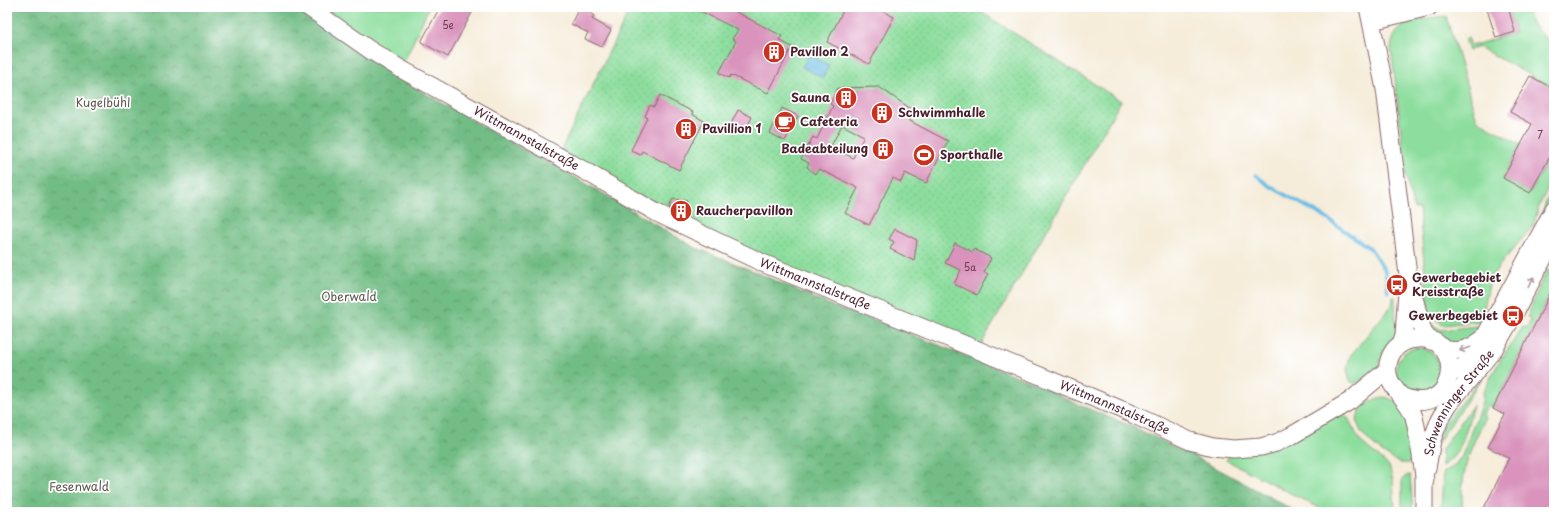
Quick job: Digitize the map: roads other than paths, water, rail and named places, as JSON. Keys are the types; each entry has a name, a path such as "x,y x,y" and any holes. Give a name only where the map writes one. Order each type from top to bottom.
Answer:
{"street":[{"name":"Wittmannstalstraße","path":"308,7 370,50 401,69 585,171 657,213 765,264 1132,414 1190,441 1212,447 1234,449 1261,447 1291,436 1350,401 1387,370"},
{"path":"1397,393 1411,401 1422,402 1432,399 1441,393 1447,384 1450,374 1450,365 1448,357 1424,332 1408,275 1385,89 1370,14 1429,7"},
{"name":"Schwenninger Straße","path":"1437,345 1453,352 1463,351 1474,346 1484,338 1554,209"},
{"name":"Schwenninger Straße","path":"1425,480 1432,440 1440,419 1449,404 1485,361 1504,332 1554,238"},
{"path":"1401,344 1404,335 1408,275"},
{"name":"Schwenninger Straße","path":"1450,374 1480,356 1504,332"},
{"path":"1425,480 1414,418 1410,407 1397,393 1389,380 1387,370 1389,360 1394,350 1410,339 1420,338 1437,345"},
{"name":"Wittmannstalstraße","path":"1350,401 1397,393"},
{"path":"1424,512 1425,480 1423,432 1427,407 1432,399"}],"water":[{"path":"809,55 829,65 823,78 802,67"}],"waterway":[{"path":"1542,7 1554,14"},
{"path":"1256,175 1268,185 1323,216 1371,249 1385,271 1388,292"}],"place":[{"name":"Pavillon 2","path":"774,52"},
{"name":"Sauna","path":"846,98"},
{"name":"Schwimmhalle","path":"882,113"},
{"name":"Cafeteria","path":"785,122"},
{"name":"Pavillion 1","path":"686,129"},
{"name":"Badeabteilung","path":"883,149"},
{"name":"Sporthalle","path":"924,155"},
{"name":"Raucherpavillon","path":"681,211"},
{"name":"Gewerbegebiet Kreisstraße","path":"1397,285"},
{"name":"Gewerbegebiet","path":"1513,316"}],"park label":[{"name":"Kugelbühl","path":"103,103"},
{"name":"Oberwald","path":"349,297"},
{"name":"Fesenwald","path":"79,487"}]}
